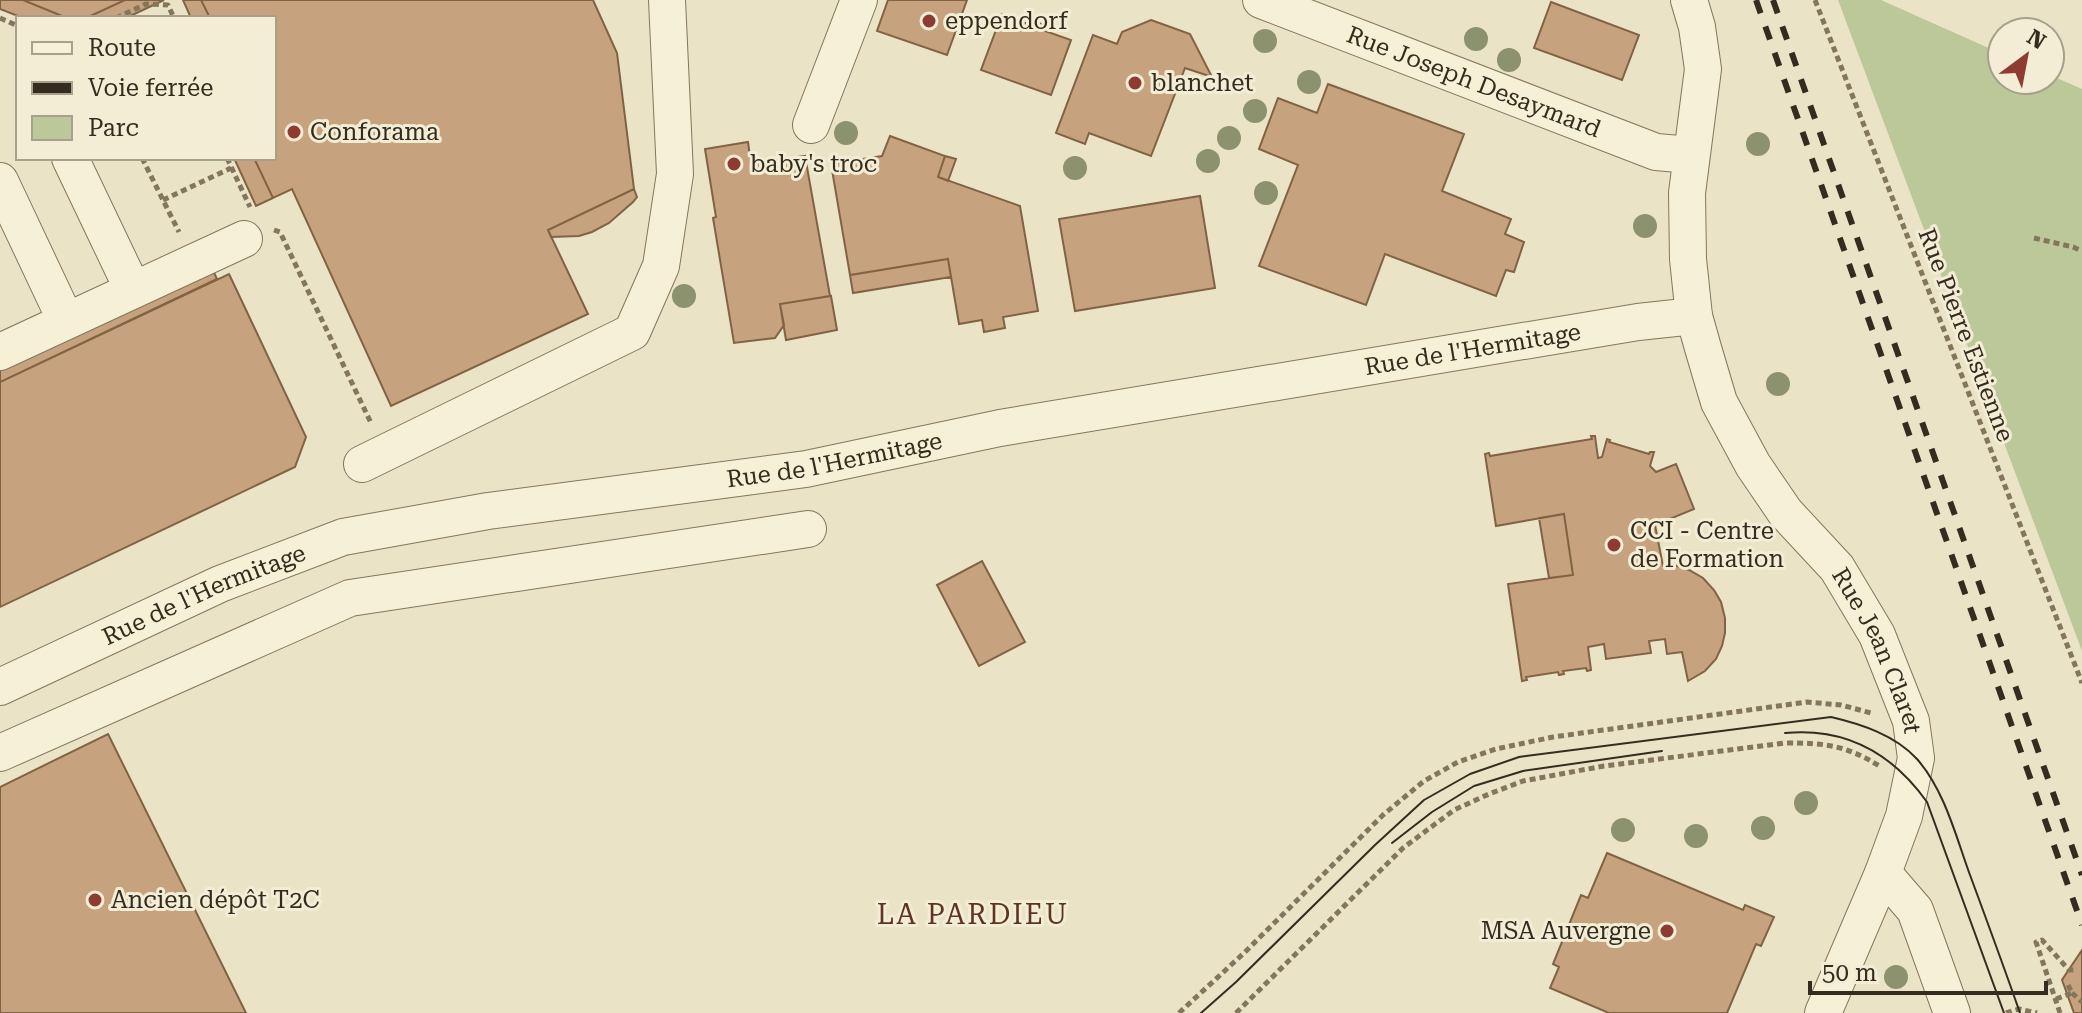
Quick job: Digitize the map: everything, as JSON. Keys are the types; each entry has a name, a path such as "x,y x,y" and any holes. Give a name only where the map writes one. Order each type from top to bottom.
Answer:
{"street":[{"path":"374,458 632,332 661,266 675,174 667,0"},
{"path":"811,125 859,0"},
{"name":"Rue Joseph Desaymard","path":"1261,0 1656,152 1691,155"},
{"name":"Rue Jean Claret","path":"1689,0 1697,27 1703,69 1687,193 1688,259 1694,316 1719,402 1746,452 1785,512 1837,568 1877,635 1911,721 1916,758 1904,816 1823,1013"},
{"path":"71,160 133,290"},
{"path":"0,181 66,321"},
{"path":"0,352 194,262 257,228"},
{"name":"Rue de l'Hermitage","path":"0,687 220,584 343,537 488,511 806,469 1000,428 1609,326 1694,316"},
{"path":"0,753 350,598 808,529"},
{"path":"1883,873 1915,910 1952,1013"}],"path":[{"name":"Rue Pierre Estienne","path":"1815,0 2082,683"},
{"path":"120,16 146,4 168,5 173,16"},
{"path":"143,160 194,262"},
{"path":"228,160 257,228 280,232 374,458"},
{"path":"163,200 231,168"},
{"path":"2034,238 2082,251"},
{"path":"1179,1013 1383,815 1424,781 1458,762 1496,749 1553,737 1807,702 1841,705 1911,721"},
{"path":"1236,1013 1403,848 1454,810 1523,781 1618,764 1785,743 1814,743 1841,746 1861,754 1887,770 1909,796"},
{"path":"2060,1013 2036,942 2042,940 2069,970 2076,970"},
{"path":"2067,968 2064,968 2068,985 2082,1002"},
{"path":"2056,999 2072,993"},
{"path":"2006,1013 2019,1009 2037,1013"}],"green space":[{"path":"1838,0 1881,0 1986,47 1986,96 2066,96 2066,82 2082,89 2082,651"}],"building":[{"path":"0,0 23,0 62,16 18,16 0,9"},
{"path":"23,0 125,0 90,16 62,16"},
{"path":"125,0 164,0 130,16 90,16"},
{"path":"183,0 201,0 209,16 190,16"},
{"path":"201,0 593,0 617,53 634,189 548,230 588,314 391,406 292,189 273,198 255,160 276,160 276,16 209,16"},
{"path":"888,0 967,0 947,55 877,31"},
{"path":"1551,2 1639,35 1622,80 1534,48"},
{"path":"1002,14 1028,24 1030,20 1047,26 1045,31 1071,40 1051,95 981,70"},
{"path":"1151,20 1190,34 1212,77 1185,68 1151,156 1089,133 1085,144 1056,133 1093,35 1117,44 1122,32"},
{"path":"1328,84 1464,134 1442,191 1511,219 1505,234 1524,242 1514,272 1506,270 1496,296 1385,254 1366,305 1259,266 1298,165 1259,149 1278,98 1317,113"},
{"path":"890,136 945,156 938,177 1020,206 1038,311 1003,317 1005,328 984,332 982,320 959,324 948,259 850,275 831,164 882,156"},
{"path":"748,142 751,164 805,156 830,296 780,304 784,325 775,338 734,343 705,149"},
{"path":"945,156 956,159 948,181 938,177"},
{"path":"235,160 255,160 273,198 256,206"},
{"path":"634,189 637,197 609,223 579,236 551,237 548,230"},
{"path":"1200,196 1215,288 1075,311 1059,219"},
{"path":"948,259 951,277 853,293 850,275"},
{"path":"210,264 217,279 0,382 0,363"},
{"path":"229,274 306,437 295,467 0,607 0,382"},
{"path":"831,296 837,330 786,340 780,304"},
{"name":"CCI - Centre de Formation","path":"1591,436 1595,436 1598,458 1602,457 1607,439 1649,454 1654,452 1650,466 1656,472 1676,464 1694,509 1655,525 1663,566 1674,565 1703,578 1721,602 1725,618 1725,633 1716,659 1705,671 1688,681 1682,652 1667,654 1665,639 1649,641 1651,653 1606,659 1604,644 1588,647 1591,670 1563,671 1564,674 1559,675 1558,672 1526,677 1527,680 1522,681 1508,584 1573,575 1564,514 1496,526 1485,454 1489,453 1490,456 1592,439"},
{"path":"1564,514 1573,575 1549,578 1539,518"},
{"path":"982,561 1025,642 979,666 937,585"},
{"name":"Ancien dépôt T2C","path":"108,734 246,1013 0,1013 0,787"},
{"name":"MSA Auvergne","path":"1607,853 1743,910 1745,905 1774,917 1761,946 1756,944 1727,1013 1609,1013 1550,988 1559,967 1553,964 1581,895 1588,898"},
{"path":"2082,950 2082,1013 2074,1013 2062,980"}],"tram line":[{"path":"1201,1013 1424,800 1470,774 1519,757 1831,717 1888,737 1917,759 1927,772 1949,815 2020,1013"},
{"path":"1785,733 1828,734 1866,747 1899,770 1927,802 2004,1013"},
{"path":"1392,843 1432,812 1474,786 1523,771 1662,751"}],"railway":[{"path":"1756,0 2082,925"},
{"path":"1773,0 2082,875"}],"place":[{"name":"eppendorf","path":"929,21"},
{"name":"blanchet","path":"1135,83"},
{"name":"Conforama","path":"294,132"},
{"name":"baby's troc","path":"734,164"},
{"name":"CCI - Centre de Formation","path":"1614,545"},
{"name":"Ancien dépôt T2C","path":"95,900"},
{"name":"MSA Auvergne","path":"1667,931"}],"district":[{"name":"LA PARDIEU","path":"973,914"}]}
